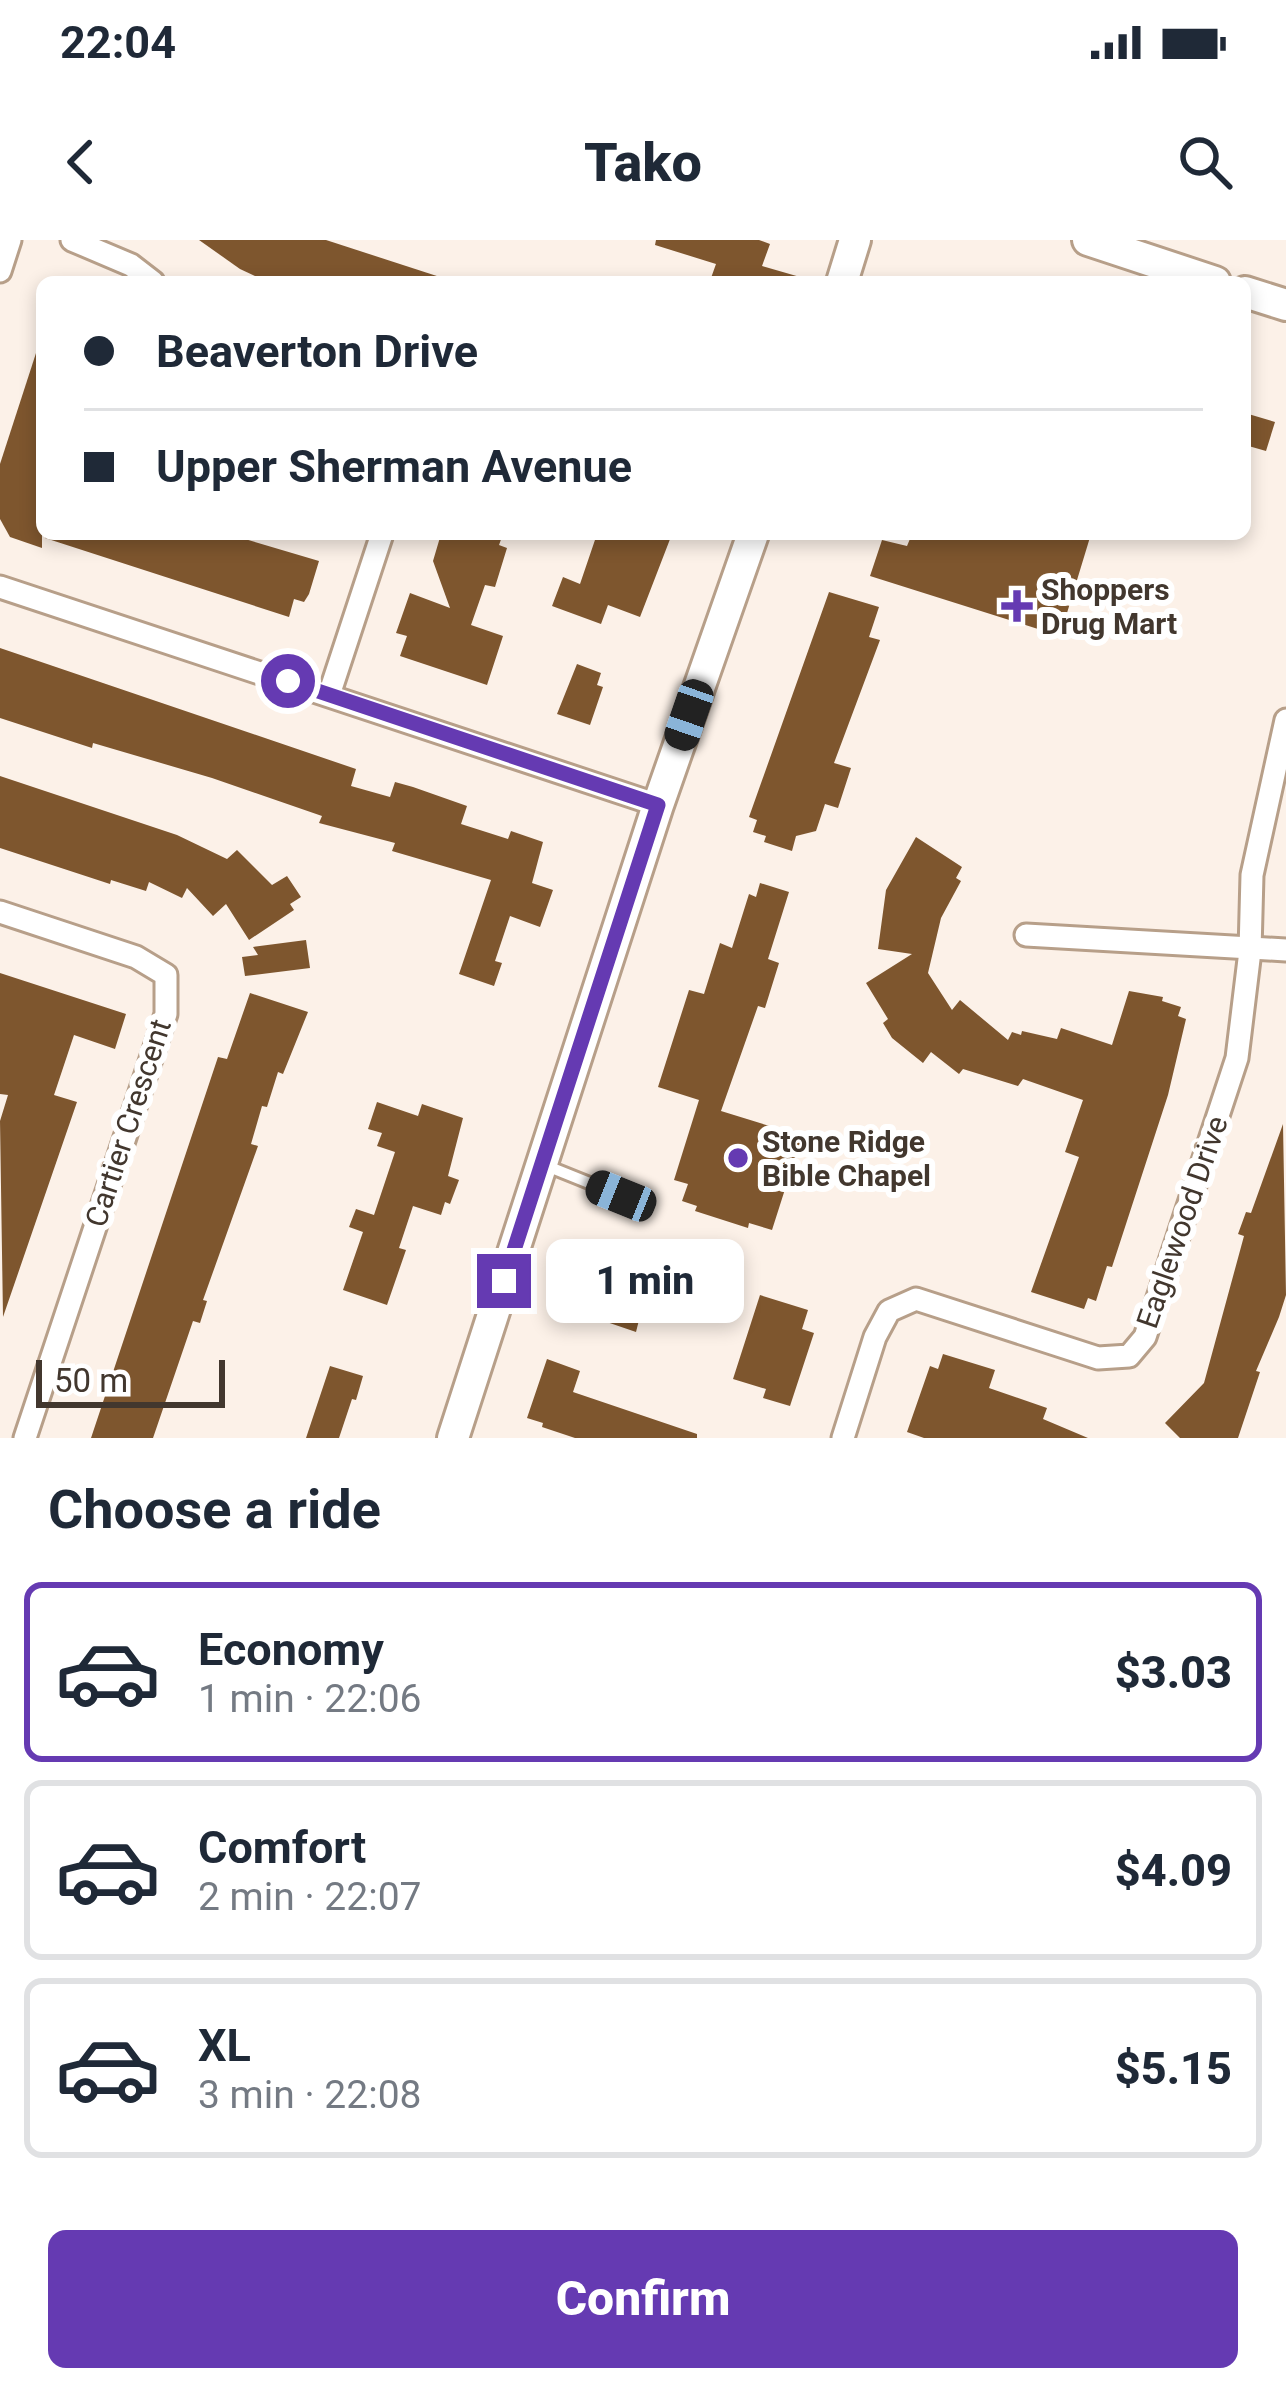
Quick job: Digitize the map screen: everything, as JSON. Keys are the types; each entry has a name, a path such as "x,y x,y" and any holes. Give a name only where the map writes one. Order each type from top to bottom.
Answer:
{"main road":[{"path":"844,276 855,240"},
{"path":"1088,240 1198,276"},
{"path":"1251,294 1286,305"},
{"path":"453,1438 658,805 751,540"}],"street":[{"path":"0,271 10,240"},
{"path":"72,240 146,276"},
{"path":"328,695 380,540"},
{"path":"0,587 658,805"},
{"name":"Eaglewood Drive","path":"843,1438 875,1337 889,1311 916,1299 1098,1358 1129,1356 1145,1337 1237,1058 1250,951 1252,875 1286,720"},
{"name":"Cartier Crescent","path":"0,912 136,956 166,975 166,1014 25,1438"},
{"path":"1026,935 1286,950"}],"lane":[{"path":"542,1164 638,1203"}],"building":[{"path":"199,240 326,240 437,276 255,276"},
{"path":"656,240 759,240 770,244 762,266 797,276 712,276 716,264 655,245"},
{"path":"36,353 36,540 42,540 42,548 10,537 0,519 0,464"},
{"path":"1251,415 1275,422 1266,451 1251,447"},
{"path":"51,540 248,540 319,561 309,594 304,602 294,599 289,617"},
{"path":"439,540 501,540 499,545 507,548 495,587 485,585 471,625 503,636 487,685 400,656 407,636 396,633 410,593 450,608 433,561"},
{"path":"595,540 670,540 640,617 608,605 601,624 552,606 563,577 580,584"},
{"name":"Shoppers Drug Mart","path":"882,540 907,546 910,540 1089,540 1060,636 870,576"},
{"path":"829,592 879,607 869,637 880,640 834,763 851,768 838,808 825,804 816,831 796,836 792,851 764,842 766,836 753,832 757,820 749,817"},
{"path":"0,648 356,769 351,786 390,797 395,782 413,787 467,806 461,824 508,839 511,831 543,842 532,883 553,890 540,927 510,916 495,961 502,963 494,986 459,974 491,880 392,851 395,843 319,823 322,816 212,778 93,743 92,748 0,718"},
{"path":"577,664 601,673 597,685 603,687 590,725 557,714"},
{"path":"0,776 177,835 227,859 237,850 272,885 287,876 301,897 290,904 294,910 249,940 226,904 213,916 187,888 182,898 149,882 146,891 111,880 110,884 0,848"},
{"path":"916,837 962,867 956,878 961,881 941,918 928,973 952,1010 960,1000 1008,1040 1012,1032 1021,1035 1022,1031 1057,1039 1061,1028 1112,1045 1129,991 1163,997 1162,1001 1181,1007 1178,1016 1186,1019 1168,1095 1112,1267 1107,1266 1096,1301 1088,1298 1084,1309 1031,1292 1079,1157 1065,1152 1083,1100 1023,1079 1018,1086 963,1069 959,1074 931,1052 923,1063 892,1038 883,1023 888,1019 866,983 912,954 878,949 886,890"},
{"path":"760,883 789,892 768,959 779,963 765,1008 758,1006 721,1111 802,1136 772,1230 749,1223 748,1228 695,1211 697,1206 682,1201 688,1184 674,1180 699,1100 658,1087 689,990 704,994 720,943 732,948 749,894 756,897"},
{"path":"306,940 310,968 245,976 242,957 258,955 253,947"},
{"path":"0,973 126,1014 115,1049 74,1035 54,1095 77,1102 3,1317 0,1121 8,1095 0,1094"},
{"path":"250,993 308,1012 283,1074 278,1072 267,1107 262,1106 251,1144 258,1146 203,1300 207,1301 200,1323 193,1321 153,1438 91,1438 218,1057 227,1059"},
{"path":"377,1102 418,1116 422,1104 463,1118 448,1176 459,1180 450,1204 445,1202 441,1215 413,1206 399,1248 406,1250 387,1305 343,1290 363,1232 349,1227 356,1209 374,1215 395,1152 377,1146 382,1133 368,1129"},
{"path":"1283,1124 1286,1295 1279,1317 1256,1371 1260,1372 1238,1438 1180,1438 1165,1423 1204,1383 1244,1236 1238,1234 1246,1212 1251,1213"},
{"path":"629,1251 657,1261 644,1299 654,1303 647,1322 639,1320 636,1332 595,1318 613,1264 623,1268"},
{"path":"760,1295 808,1310 802,1329 814,1333 790,1406 763,1398 766,1389 733,1379"},
{"path":"943,1354 995,1370 989,1388 1047,1408 1043,1419 1088,1438 924,1438 907,1432 930,1366 938,1369"},
{"path":"547,1359 580,1371 573,1392 697,1434 697,1438 575,1438 542,1427 543,1423 527,1418"},
{"path":"330,1366 363,1376 356,1400 352,1399 339,1438 306,1438"}],"place":[{"name":"Shoppers Drug Mart","path":"1017,606"},
{"name":"Stone Ridge Bible Chapel","path":"738,1158"}],"route":[{"path":"288,681 658,805 504,1281"}]}
